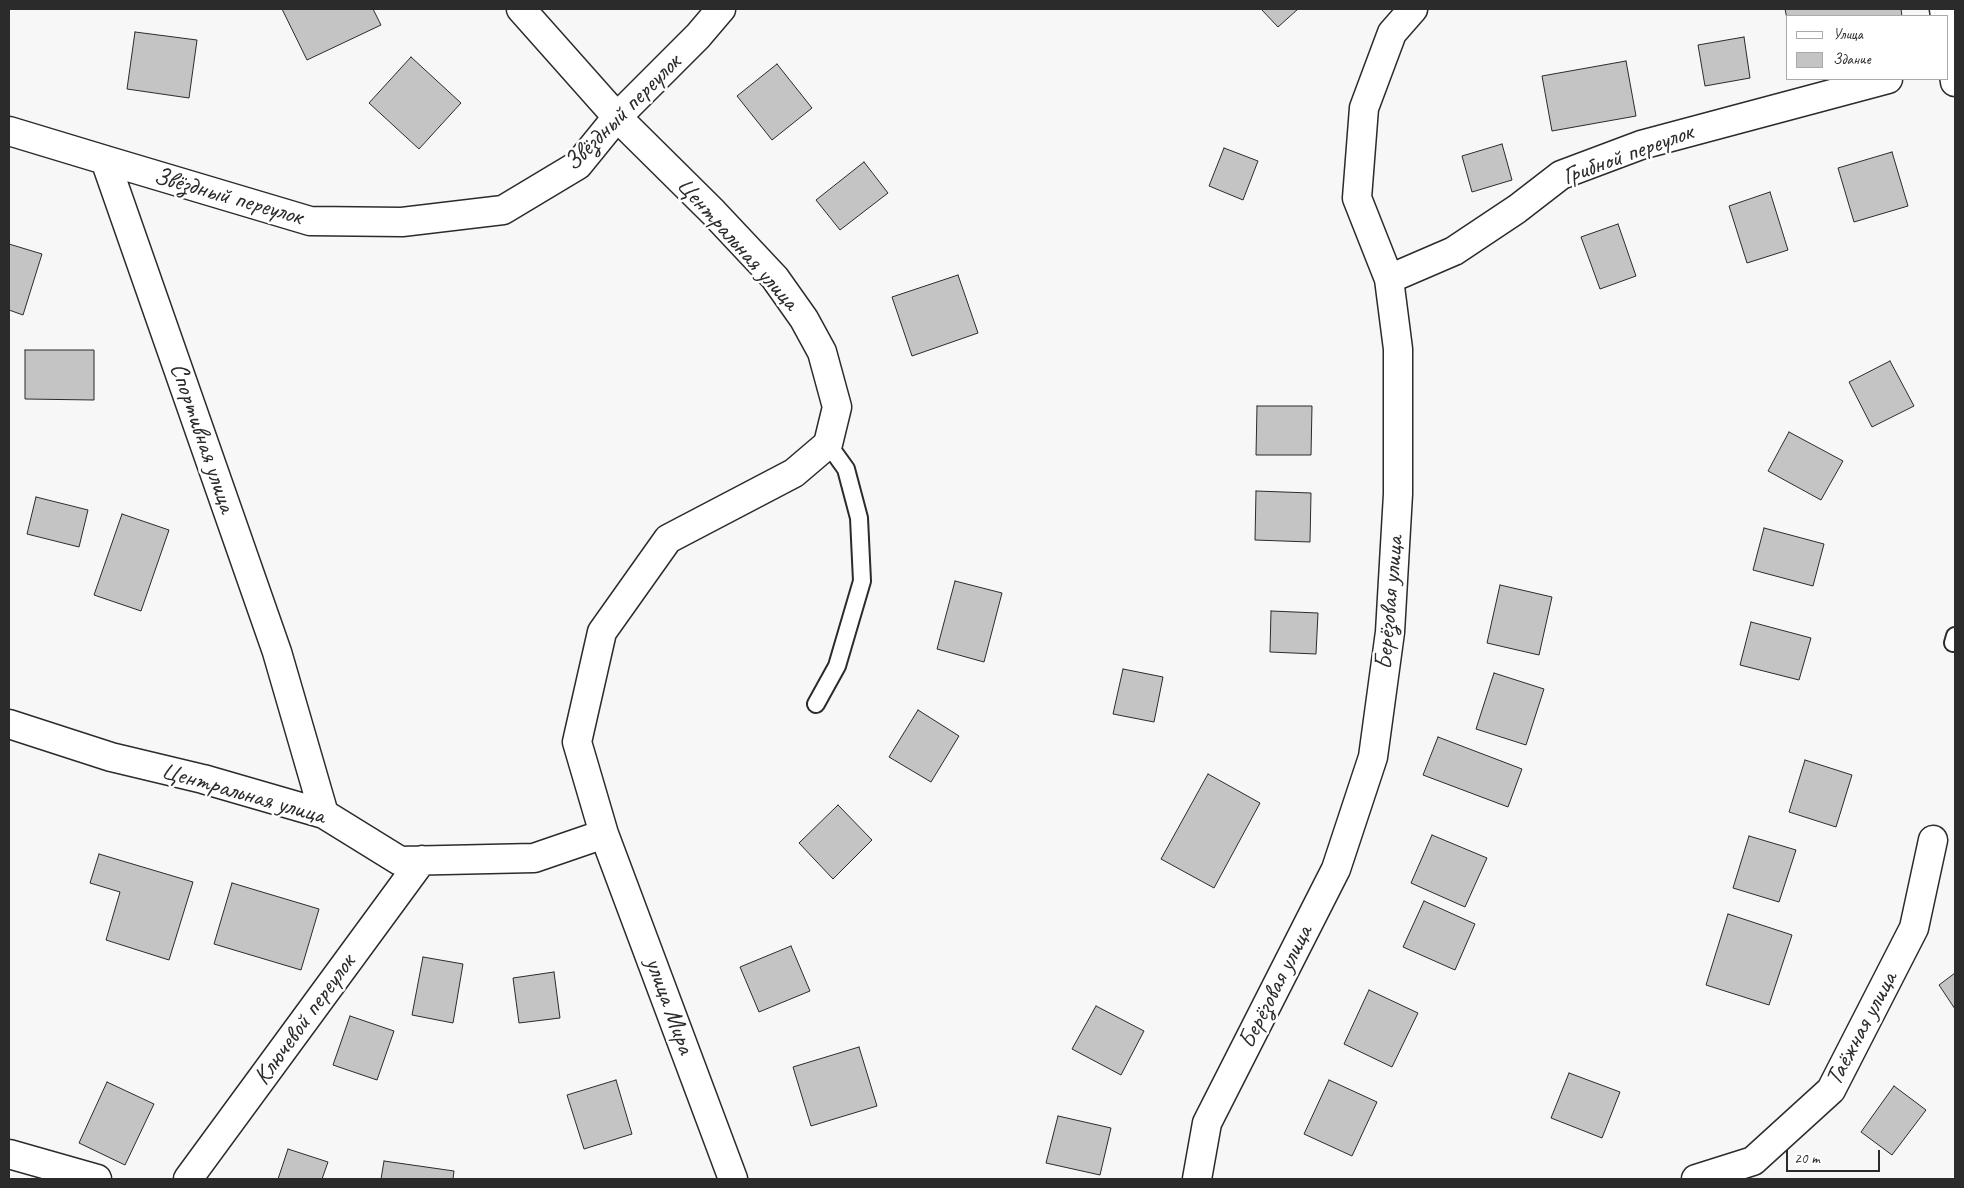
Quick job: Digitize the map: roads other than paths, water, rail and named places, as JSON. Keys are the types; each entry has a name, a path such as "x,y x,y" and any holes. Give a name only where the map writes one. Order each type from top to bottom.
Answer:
{"street":[{"name":"Центральная улица","path":"521,9 617,117 713,212 775,278 804,319 822,352 837,407 828,444"},
{"name":"Звёздный переулок","path":"105,160 310,222 402,222 503,210 578,165 617,117 698,36 721,9"},
{"name":"Берёзовая улица","path":"1197,1179 1207,1123 1336,868 1373,757 1390,632 1398,494 1398,349 1389,280 1357,198 1364,108 1392,33 1413,9"},
{"name":"Грибной переулок","path":"1389,280 1454,251 1517,209 1561,175 1641,145 1884,80"},
{"path":"9,131 105,160"},
{"name":"Спортивная улица","path":"105,160 277,652 324,814"},
{"path":"604,834 577,742 602,632 668,539 794,474 828,444"},
{"name":"Центральная улица","path":"9,724 111,757 203,779 324,814 400,861 534,858 604,834"},
{"name":"улица Мира","path":"604,834 733,1179"},
{"name":"Таёжная улица","path":"1696,1179 1753,1161 1831,1090 1914,928 1933,840"},
{"name":"Ключевой переулок","path":"188,1179 422,860"},
{"path":"9,1154 97,1179"}],"lane":[{"path":"816,704 837,666 862,580 859,518 846,469 828,444"}]}
